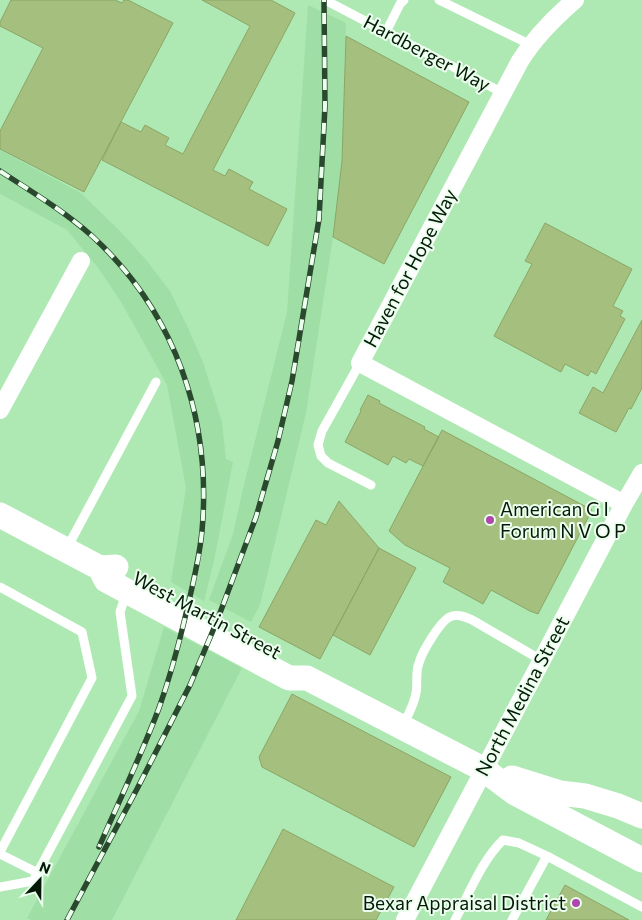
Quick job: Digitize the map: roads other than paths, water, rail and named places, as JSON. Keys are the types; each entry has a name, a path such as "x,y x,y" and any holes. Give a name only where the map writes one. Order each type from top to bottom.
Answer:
{"main road":[{"name":"West Martin Street","path":"0,516 100,568 116,566 297,663 307,678"},
{"name":"West Martin Street","path":"100,568 106,580 126,591 289,678 307,678 402,727 483,770 515,793 642,860"},
{"name":"West Martin Street","path":"483,770 560,793 585,796 642,816"}],"street":[{"name":"Haven for Hope Way","path":"575,0 530,45 360,363 624,504"},
{"path":"0,410 81,262"},
{"name":"North Medina Street","path":"405,920 642,473"}],"lane":[{"name":"Hardberger Way","path":"325,0 503,93"},
{"path":"386,32 400,4 404,0"},
{"path":"438,0 530,45"},
{"path":"360,363 322,431 318,445 321,456 328,463 371,486"},
{"path":"66,550 156,382"},
{"path":"0,586 82,632 92,678 0,852 38,872"},
{"path":"0,887 33,881 132,696 120,612 126,591"},
{"path":"402,727 416,694 418,663 436,630 444,621 452,616 464,617 474,621 542,660"},
{"path":"455,920 485,862 503,840 519,842 642,907"},
{"path":"512,920 547,856"}],"railway":[{"path":"67,920 190,685 217,621 256,517 278,441 292,381 319,219 325,106 324,0"},
{"path":"0,171 59,210 92,236 121,266 146,298 166,333 182,370 193,408 201,448 204,489 201,543 181,633 159,708 99,847"}],"place":[{"name":"American G I Forum N V O P","path":"490,520"},
{"name":"Bexar Appraisal District","path":"576,903"}]}
